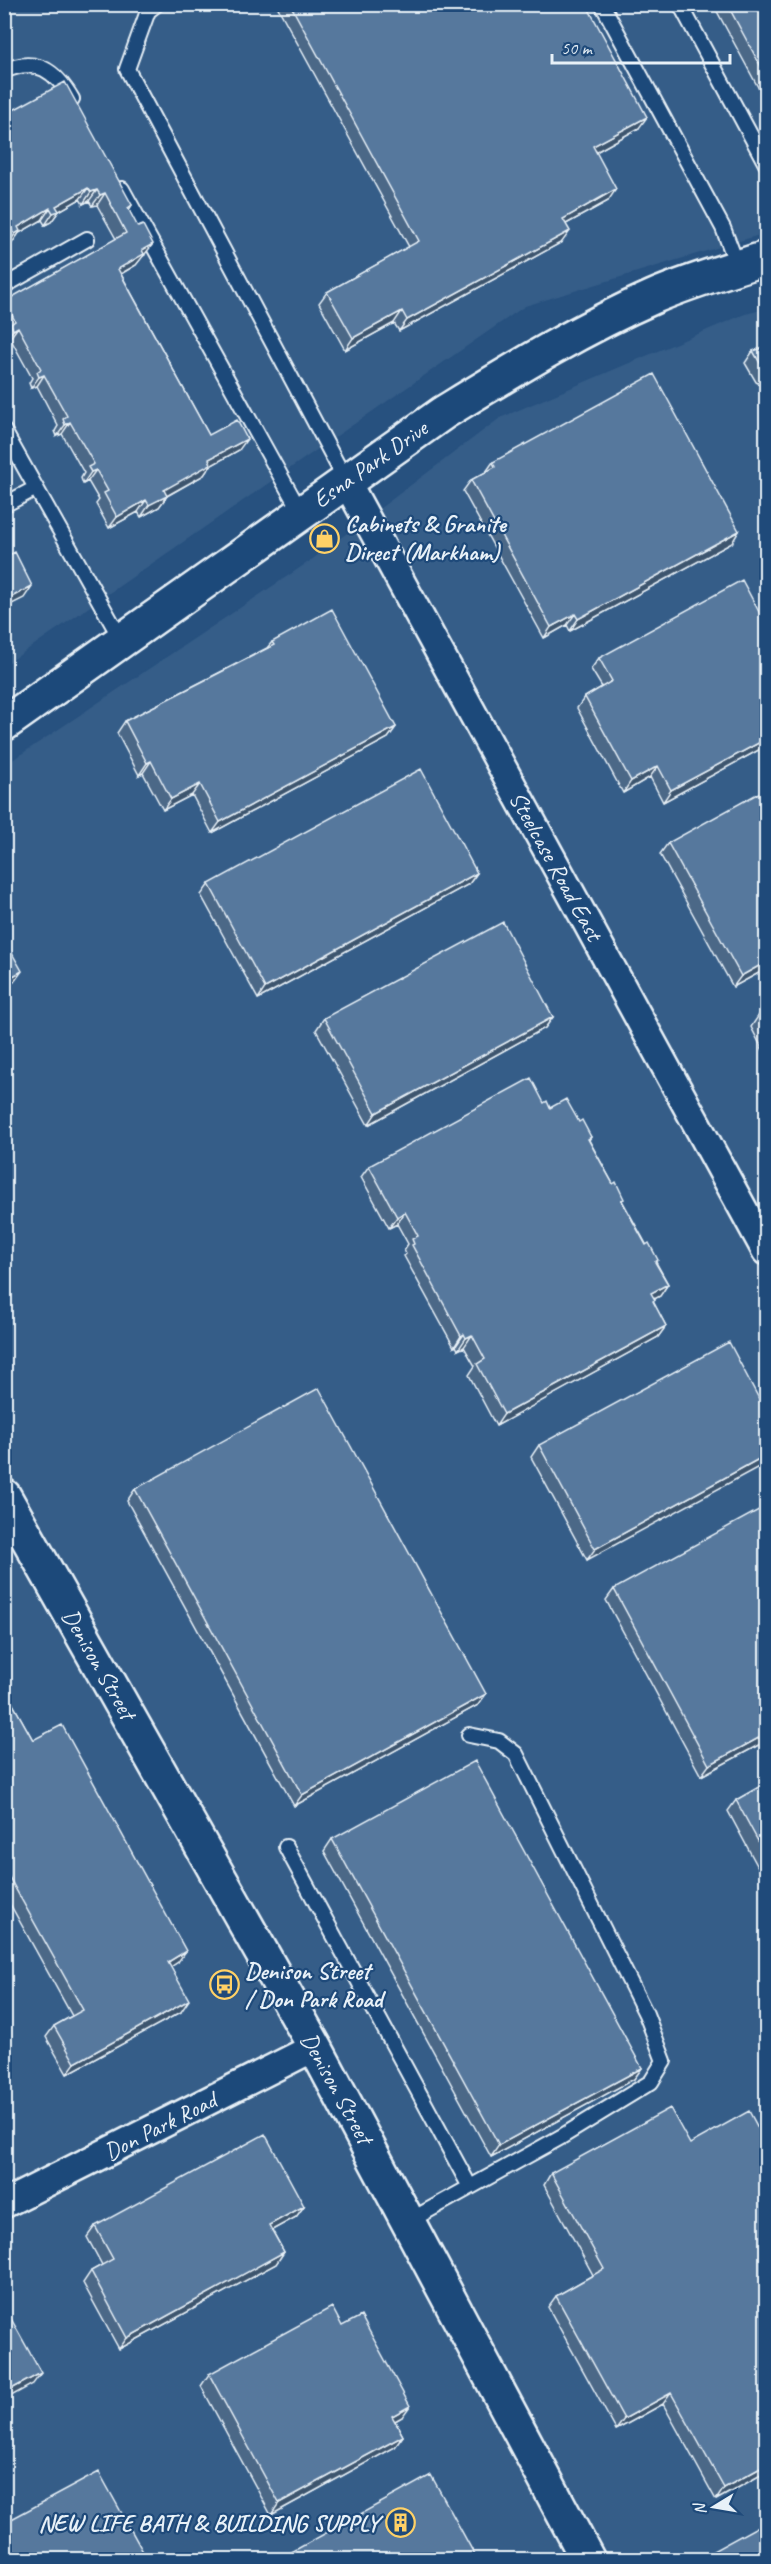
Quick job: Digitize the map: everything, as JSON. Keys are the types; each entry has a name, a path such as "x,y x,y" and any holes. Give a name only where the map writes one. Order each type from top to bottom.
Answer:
{"street":[{"name":"Esna Park Drive","path":"4,724 443,413 576,334 654,297 752,263"},
{"name":"Steelcase Road East","path":"346,481 766,1251"},
{"name":"Denison Street","path":"4,1496 315,2047 588,2559"},
{"name":"Don Park Road","path":"4,2204 315,2047"}],"lane":[{"path":"157,4 148,11 127,69 346,481"},
{"path":"602,4 723,228 752,263"},
{"path":"680,4 766,164"},
{"path":"4,71 25,64 45,69 61,81 79,112"},
{"path":"113,173 301,513"},
{"path":"4,286 87,239"},
{"path":"4,431 122,640"},
{"path":"4,505 36,488"},
{"path":"409,2221 561,2137 651,2082 664,2061 636,1994 516,1754 499,1741 469,1735"},
{"path":"286,1847 470,2187"}],"shaded area":[{"path":"5,5 766,5 766,233 525,306 5,665"},
{"path":"766,309 766,2559 5,2560 5,765 310,561 500,418 745,314"}],"building":[{"path":"290,4 586,4 647,117 593,146 616,189 563,219 570,231 407,320 402,311 353,338 327,292 419,241"},
{"path":"727,4 766,4 766,76"},
{"path":"65,82 132,205 128,208 138,227 143,225 153,244 142,250 144,254 118,269 209,435 237,420 247,439 209,459 211,464 164,490 167,496 149,505 146,500 117,517 104,493 108,491 96,470 91,472 88,467 94,464 70,422 65,425 63,419 67,416 44,375 39,377 37,372 41,369 18,327 13,330 11,324 15,321 5,301 126,233 105,193 100,195 97,190 91,192 88,188 56,206 59,211 53,213 50,208 18,227 20,231 15,234 12,230 4,234 4,115"},
{"path":"766,347 766,372 753,351"},
{"path":"654,374 739,531 578,619 575,614 551,627 471,480 495,467 493,462"},
{"path":"4,547 9,555 15,552 32,586 4,601"},
{"path":"742,580 766,625 766,739 671,790 658,766 631,781 585,697 612,681 599,658"},
{"path":"332,609 396,727 220,822 200,784 171,799 151,761 147,763 125,721 274,645 272,642"},
{"path":"421,769 477,873 265,988 209,884"},
{"path":"766,789 766,962 741,976 668,843"},
{"path":"503,922 553,1017 376,1113 324,1018"},
{"path":"4,939 22,971 4,981"},
{"path":"766,1011 766,1030 759,1015"},
{"path":"531,1078 544,1103 547,1101 550,1108 566,1099 579,1122 582,1120 591,1137 588,1139 613,1184 616,1182 624,1199 621,1200 646,1245 649,1243 658,1260 655,1262 668,1284 651,1293 666,1326 504,1414 477,1364 485,1359 472,1335 466,1338 464,1334 461,1336 412,1245 414,1244 412,1239 418,1236 405,1212 397,1217 369,1166"},
{"path":"729,1342 766,1412 766,1455 595,1549 539,1445"},
{"path":"319,1388 486,1694 302,1795 135,1489"},
{"path":"766,1506 766,1734 709,1765 614,1589"},
{"path":"4,1688 33,1740 62,1725 186,1951 168,1962 189,2000 75,2063 54,2026 83,2010 4,1868"},
{"path":"475,1761 642,2068 499,2145 332,1839"},
{"path":"766,1783 766,1856 736,1800"},
{"path":"670,2108 690,2144 749,2111 766,2143 766,2465 724,2488 671,2393 624,2419 556,2296 604,2269 551,2173"},
{"path":"265,2134 304,2206 269,2225 284,2252 127,2338 91,2271 113,2259 95,2226"},
{"path":"4,2306 41,2373 4,2393"},
{"path":"332,2307 342,2326 361,2316 410,2406 392,2416 403,2436 279,2503 209,2374"},
{"path":"99,2472 147,2559 4,2559 4,2523"},
{"name":"NEW LIFE BATH & BUILDING SUPPLY","path":"431,2475 477,2559 279,2559"},
{"path":"766,2522 766,2559 703,2559 702,2557"}],"place":[{"name":"Cabinets & Granite Direct (Markham)","path":"324,538"},
{"name":"Denison Street / Don Park Road","path":"224,1985"},
{"name":"NEW LIFE BATH & BUILDING SUPPLY","path":"400,2523"}]}
